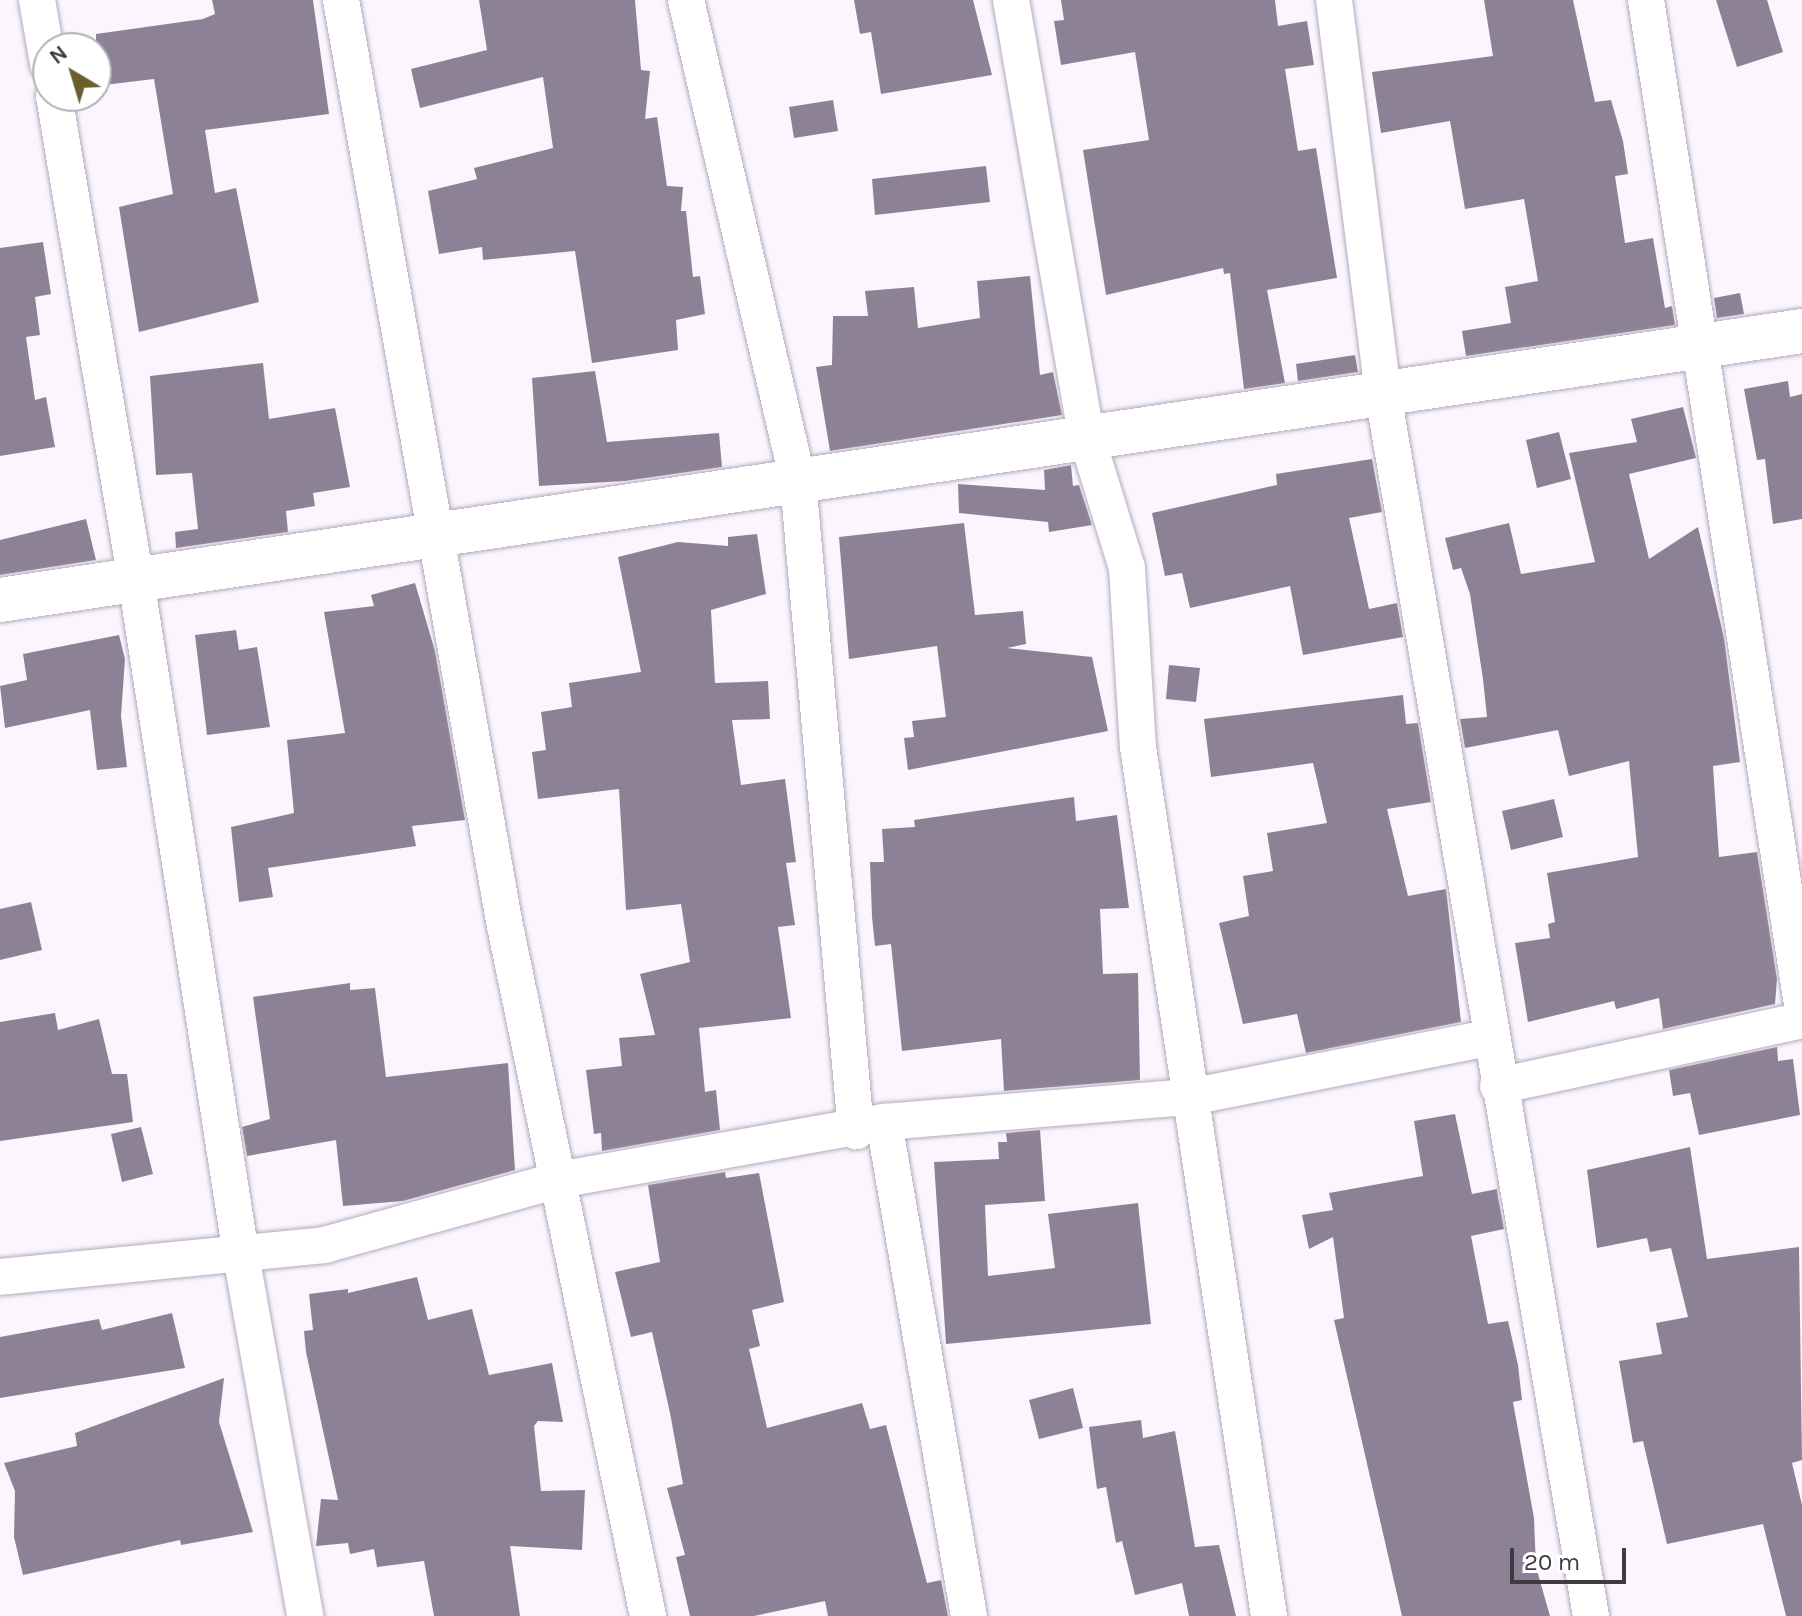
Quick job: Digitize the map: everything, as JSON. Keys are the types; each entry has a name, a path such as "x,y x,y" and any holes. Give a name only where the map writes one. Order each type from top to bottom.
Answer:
{"street":[{"path":"37,0 42,32"},
{"path":"341,0 505,926 648,1616"},
{"path":"686,0 798,481 870,1127 969,1616"},
{"path":"1011,0 1087,438 1127,568 1138,747 1269,1616"},
{"path":"1334,0 1383,394 1489,1038 1591,1616"},
{"path":"1646,0 1802,1004"},
{"path":"57,112 136,580 241,1255 305,1616"},
{"path":"0,600 1802,331"},
{"path":"1498,1086 1802,1020"},
{"path":"0,1277 324,1245 558,1180 870,1127 1190,1097 1489,1038"}],"building":[{"path":"212,0 313,0 329,114 205,130 215,193 236,188 259,302 139,332 119,207 173,194 154,79 112,84 110,32 203,19 215,14"},
{"path":"479,0 635,0 641,70 650,71 645,119 657,117 667,186 683,187 681,211 686,211 693,277 700,276 705,314 676,320 678,350 592,363 575,251 483,260 482,247 439,254 428,191 477,179 474,168 553,148 543,77 420,108 411,69 487,50"},
{"path":"854,0 973,0 992,75 881,94 871,32 860,34"},
{"path":"1061,0 1275,0 1278,26 1307,21 1314,65 1285,69 1298,151 1316,148 1337,278 1267,290 1285,383 1244,389 1230,273 1224,274 1223,268 1106,295 1083,150 1149,140 1135,52 1061,65 1054,21 1064,20"},
{"path":"1484,0 1573,0 1595,102 1611,100 1623,141 1628,174 1615,176 1625,243 1653,238 1665,308 1672,306 1675,325 1466,356 1462,331 1511,323 1505,287 1538,281 1524,199 1465,209 1450,121 1381,133 1372,72 1493,56"},
{"path":"1716,0 1767,0 1783,52 1737,67"},
{"path":"833,100 838,131 794,138 789,107"},
{"path":"986,166 990,202 875,215 872,179"},
{"path":"43,242 51,294 35,297 40,335 26,337 35,400 46,397 55,447 0,456 0,248"},
{"path":"1030,276 1040,375 1053,372 1062,415 830,451 816,367 832,365 833,316 868,316 865,291 914,287 918,328 980,318 977,281"},
{"path":"1740,293 1744,314 1717,318 1714,298"},
{"path":"1355,355 1358,372 1298,381 1296,364"},
{"path":"263,363 269,419 335,408 350,487 313,493 315,506 286,511 288,532 176,548 175,532 198,529 192,473 156,475 150,376"},
{"path":"595,371 607,442 719,433 722,467 625,481 539,486 532,378"},
{"path":"1788,381 1790,397 1802,394 1802,519 1773,524 1765,459 1757,460 1744,389"},
{"path":"1683,407 1696,458 1629,474 1649,559 1698,527 1724,638 1740,762 1713,766 1719,857 1757,852 1777,979 1775,1004 1663,1029 1659,998 1616,1009 1614,1001 1528,1022 1515,943 1550,938 1548,924 1555,922 1547,873 1638,857 1629,761 1569,776 1558,730 1465,748 1460,719 1487,717 1470,594 1461,568 1453,570 1445,538 1509,523 1521,574 1595,562 1569,453 1637,442 1631,419"},
{"path":"1559,432 1571,479 1537,488 1526,440"},
{"path":"1372,459 1382,512 1349,518 1369,609 1397,603 1403,637 1303,655 1290,586 1190,608 1182,573 1165,576 1152,513 1277,485 1276,474"},
{"path":"1071,465 1073,486 1079,485 1092,525 1049,532 1048,522 959,513 958,484 1045,490 1044,470"},
{"path":"86,519 96,560 0,575 0,540"},
{"path":"964,523 975,615 1023,611 1026,644 1007,648 1092,657 1108,731 908,770 904,738 914,737 912,721 946,717 937,646 849,659 839,537"},
{"path":"757,534 766,594 711,610 715,683 768,681 770,719 732,720 741,785 785,779 796,862 786,863 795,925 778,927 791,1018 699,1028 705,1092 716,1090 720,1130 602,1151 601,1133 594,1134 586,1070 622,1066 619,1038 655,1035 640,974 690,962 681,904 626,910 619,789 538,799 532,752 546,750 541,712 572,707 569,683 641,672 618,557 678,542 728,546 728,537"},
{"path":"415,583 435,651 465,820 412,826 416,846 268,868 273,897 239,902 231,827 294,813 287,740 345,733 324,612 374,606 371,595"},
{"path":"236,630 239,650 257,647 270,727 207,735 195,635"},
{"path":"119,635 125,659 121,716 127,767 97,770 90,710 5,728 0,686 27,680 23,654"},
{"path":"1169,665 1200,668 1196,702 1166,699"},
{"path":"1403,695 1406,724 1418,723 1431,802 1387,809 1408,896 1446,889 1461,1022 1306,1053 1297,1014 1243,1024 1219,923 1249,916 1243,876 1273,871 1267,833 1327,823 1313,763 1211,777 1204,719"},
{"path":"1074,797 1076,821 1117,815 1129,908 1100,909 1103,974 1138,973 1140,1080 1004,1091 1001,1039 902,1051 891,944 875,946 872,917 870,862 884,862 882,829 915,827 914,820"},
{"path":"1554,799 1563,837 1511,850 1502,811"},
{"path":"31,902 42,950 0,960 0,909"},
{"path":"350,983 350,990 375,988 386,1077 508,1063 515,1170 403,1201 343,1206 336,1140 247,1156 242,1127 270,1119 253,997"},
{"path":"55,1013 58,1030 99,1019 112,1074 127,1074 133,1122 0,1141 0,1022"},
{"path":"1777,1047 1778,1061 1793,1059 1800,1115 1699,1135 1690,1093 1673,1096 1669,1070"},
{"path":"1455,1114 1472,1194 1497,1189 1504,1229 1471,1236 1488,1324 1508,1321 1518,1365 1522,1400 1513,1402 1534,1518 1536,1567 1550,1616 1402,1616 1334,1320 1344,1318 1333,1237 1309,1249 1302,1215 1333,1210 1329,1193 1423,1176 1414,1121"},
{"path":"141,1127 153,1174 122,1182 111,1134"},
{"path":"1040,1130 1045,1201 985,1205 988,1276 1055,1268 1048,1214 1138,1203 1151,1324 946,1344 934,1162 999,1159 998,1142 1007,1142 1006,1133"},
{"path":"1690,1147 1707,1259 1799,1247 1802,1460 1792,1463 1802,1505 1802,1616 1786,1616 1763,1524 1667,1544 1643,1441 1633,1443 1619,1361 1662,1354 1656,1323 1688,1317 1671,1248 1650,1252 1647,1238 1597,1248 1587,1170"},
{"path":"725,1172 726,1178 759,1173 784,1302 752,1310 760,1346 749,1349 767,1428 862,1403 870,1429 886,1425 927,1583 941,1580 948,1616 828,1616 825,1601 754,1616 690,1616 676,1557 685,1555 667,1488 683,1484 670,1413 652,1332 631,1337 615,1272 660,1262 648,1185"},
{"path":"417,1277 428,1320 472,1309 489,1375 552,1363 563,1422 538,1421 534,1426 541,1491 585,1490 582,1550 510,1546 520,1616 434,1616 424,1561 377,1567 374,1549 350,1554 348,1543 316,1546 321,1499 338,1500 306,1352 304,1331 313,1330 309,1294 348,1289 348,1293"},
{"path":"172,1313 185,1368 0,1398 0,1337 99,1319 102,1330"},
{"path":"224,1378 219,1422 253,1532 181,1545 180,1540 23,1575 14,1537 15,1491 4,1463 77,1446 75,1433"},
{"path":"1073,1388 1083,1428 1039,1439 1029,1400"},
{"path":"1141,1420 1143,1438 1175,1431 1195,1547 1219,1545 1236,1616 1189,1616 1182,1583 1135,1595 1122,1541 1116,1543 1106,1487 1097,1489 1089,1427"}]}
